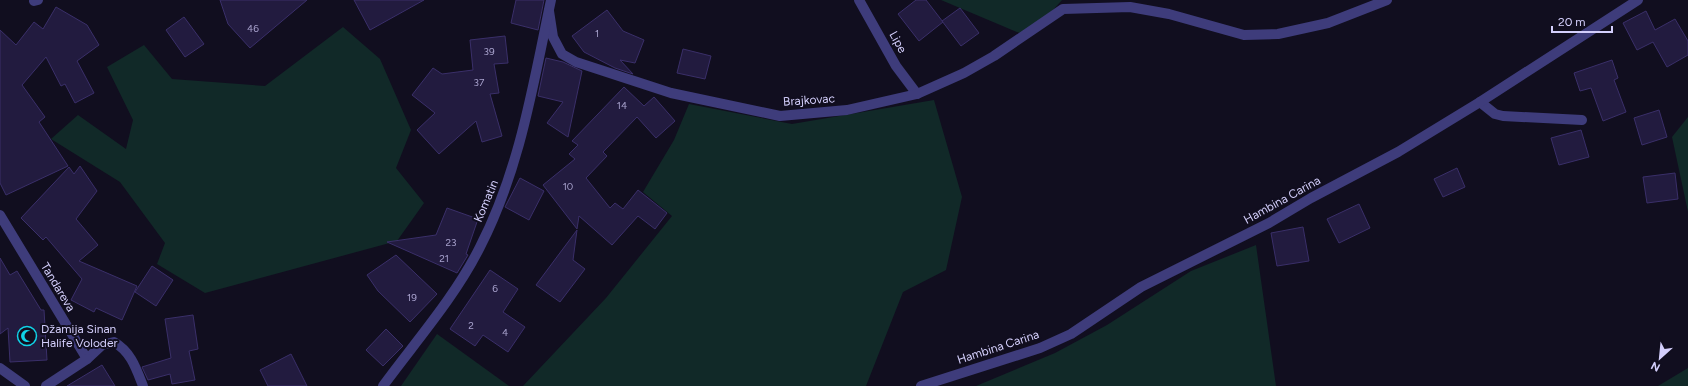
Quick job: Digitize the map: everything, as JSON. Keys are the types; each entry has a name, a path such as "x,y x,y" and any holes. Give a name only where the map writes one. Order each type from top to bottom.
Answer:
{"street":[{"name":"Komatin","path":"383,386 440,312 480,247 511,177 524,130 551,0"},
{"name":"Lipe","path":"859,0 896,66 917,94"},
{"name":"Brajkovac","path":"549,11 553,37 562,54 576,62 671,93 780,116 847,110 917,94 964,73 994,56 1064,5 1130,7 1170,14 1244,35 1278,34 1328,23 1387,0"},
{"name":"Hambina Carina","path":"921,386 1040,348 1071,334 1141,287 1269,223 1311,198 1398,152 1480,102 1638,0"},
{"path":"1480,102 1495,114 1503,116 1582,120"},
{"name":"Tandareva","path":"0,215 87,358"},
{"path":"46,386 87,358 102,345 114,342 122,347 134,362 143,386"},
{"path":"0,368 25,386"}],"green space":[{"path":"941,0 1062,0 1029,37"},
{"path":"343,27 380,59 411,130 396,168 424,203 397,241 205,293 157,264 165,243 120,182 51,139 78,115 126,149 133,120 107,67 144,45 172,79 265,86"},
{"path":"934,100 962,197 946,270 903,292 866,386 523,386 606,298 672,216 643,192 674,140 689,104 792,124"},
{"path":"1688,117 1688,212 1672,137"},
{"path":"1256,245 1276,386 976,386 1055,353 1107,325 1191,271"},
{"path":"437,334 509,386 401,386"},
{"path":"1688,368 1688,386 1658,386"}],"building":[{"path":"220,0 307,0 250,48 228,24"},
{"path":"354,0 424,0 370,30"},
{"path":"516,0 544,0 538,30 511,23"},
{"path":"916,0 926,0 943,22 919,41 898,14"},
{"path":"56,7 87,25 99,45 77,61 94,93 75,103 65,84 61,86 46,57 22,85 45,117 39,122 68,166 6,195 0,183 0,30 16,45 34,22 43,29"},
{"path":"960,8 979,33 961,46 942,21"},
{"path":"607,10 623,31 644,40 635,63 620,60 633,74 615,68 584,52 572,36"},
{"path":"1646,11 1655,30 1675,19 1688,41 1688,55 1667,67 1653,42 1637,50 1623,23"},
{"path":"184,17 204,44 185,57 166,30"},
{"path":"505,36 508,63 494,64 499,93 490,94 502,136 482,142 476,121 439,154 417,130 435,113 412,95 433,68 442,74 473,70 470,40"},
{"path":"683,49 711,56 705,79 677,73"},
{"path":"546,58 563,62 582,71 568,137 547,123 563,102 538,96"},
{"path":"1612,60 1618,78 1614,80 1626,112 1603,121 1591,88 1580,91 1574,73"},
{"path":"624,87 644,106 654,97 675,121 656,138 637,117 603,152 607,156 586,178 610,208 615,203 623,209 638,190 667,213 655,229 638,216 612,245 579,216 577,229 543,185 575,159 569,154 578,145 572,141"},
{"path":"1659,110 1667,137 1642,145 1634,118"},
{"path":"1581,130 1589,157 1559,165 1551,138"},
{"path":"80,166 97,191 76,219 98,245 79,261 137,286 122,320 96,308 94,312 71,300 82,279 46,237 43,240 21,218 69,167 74,174"},
{"path":"1457,168 1465,187 1443,197 1434,179"},
{"path":"1675,173 1678,199 1647,203 1643,177"},
{"path":"520,178 544,191 529,220 505,207"},
{"path":"1359,204 1370,228 1339,243 1327,219"},
{"path":"447,208 478,219 466,254 468,255 457,273 387,242 436,235"},
{"path":"1303,227 1309,261 1277,266 1271,233"},
{"path":"577,230 573,260 585,269 560,302 536,285"},
{"path":"396,255 437,294 410,322 378,291 367,275"},
{"path":"0,258 10,275 17,271 41,310 44,310 47,360 10,362 8,328 0,334"},
{"path":"152,266 173,280 156,306 135,292"},
{"path":"490,270 518,289 503,312 525,327 508,352 483,335 475,346 450,329"},
{"path":"193,315 198,349 189,351 195,380 172,384 170,374 148,380 142,367 171,358 165,319"},
{"path":"386,329 403,346 383,366 366,350"},
{"path":"291,354 307,386 268,386 260,370"},
{"path":"102,365 115,386 67,386"}],"place":[{"name":"Džamija Sinan Halife Voloder","path":"27,336"}]}
